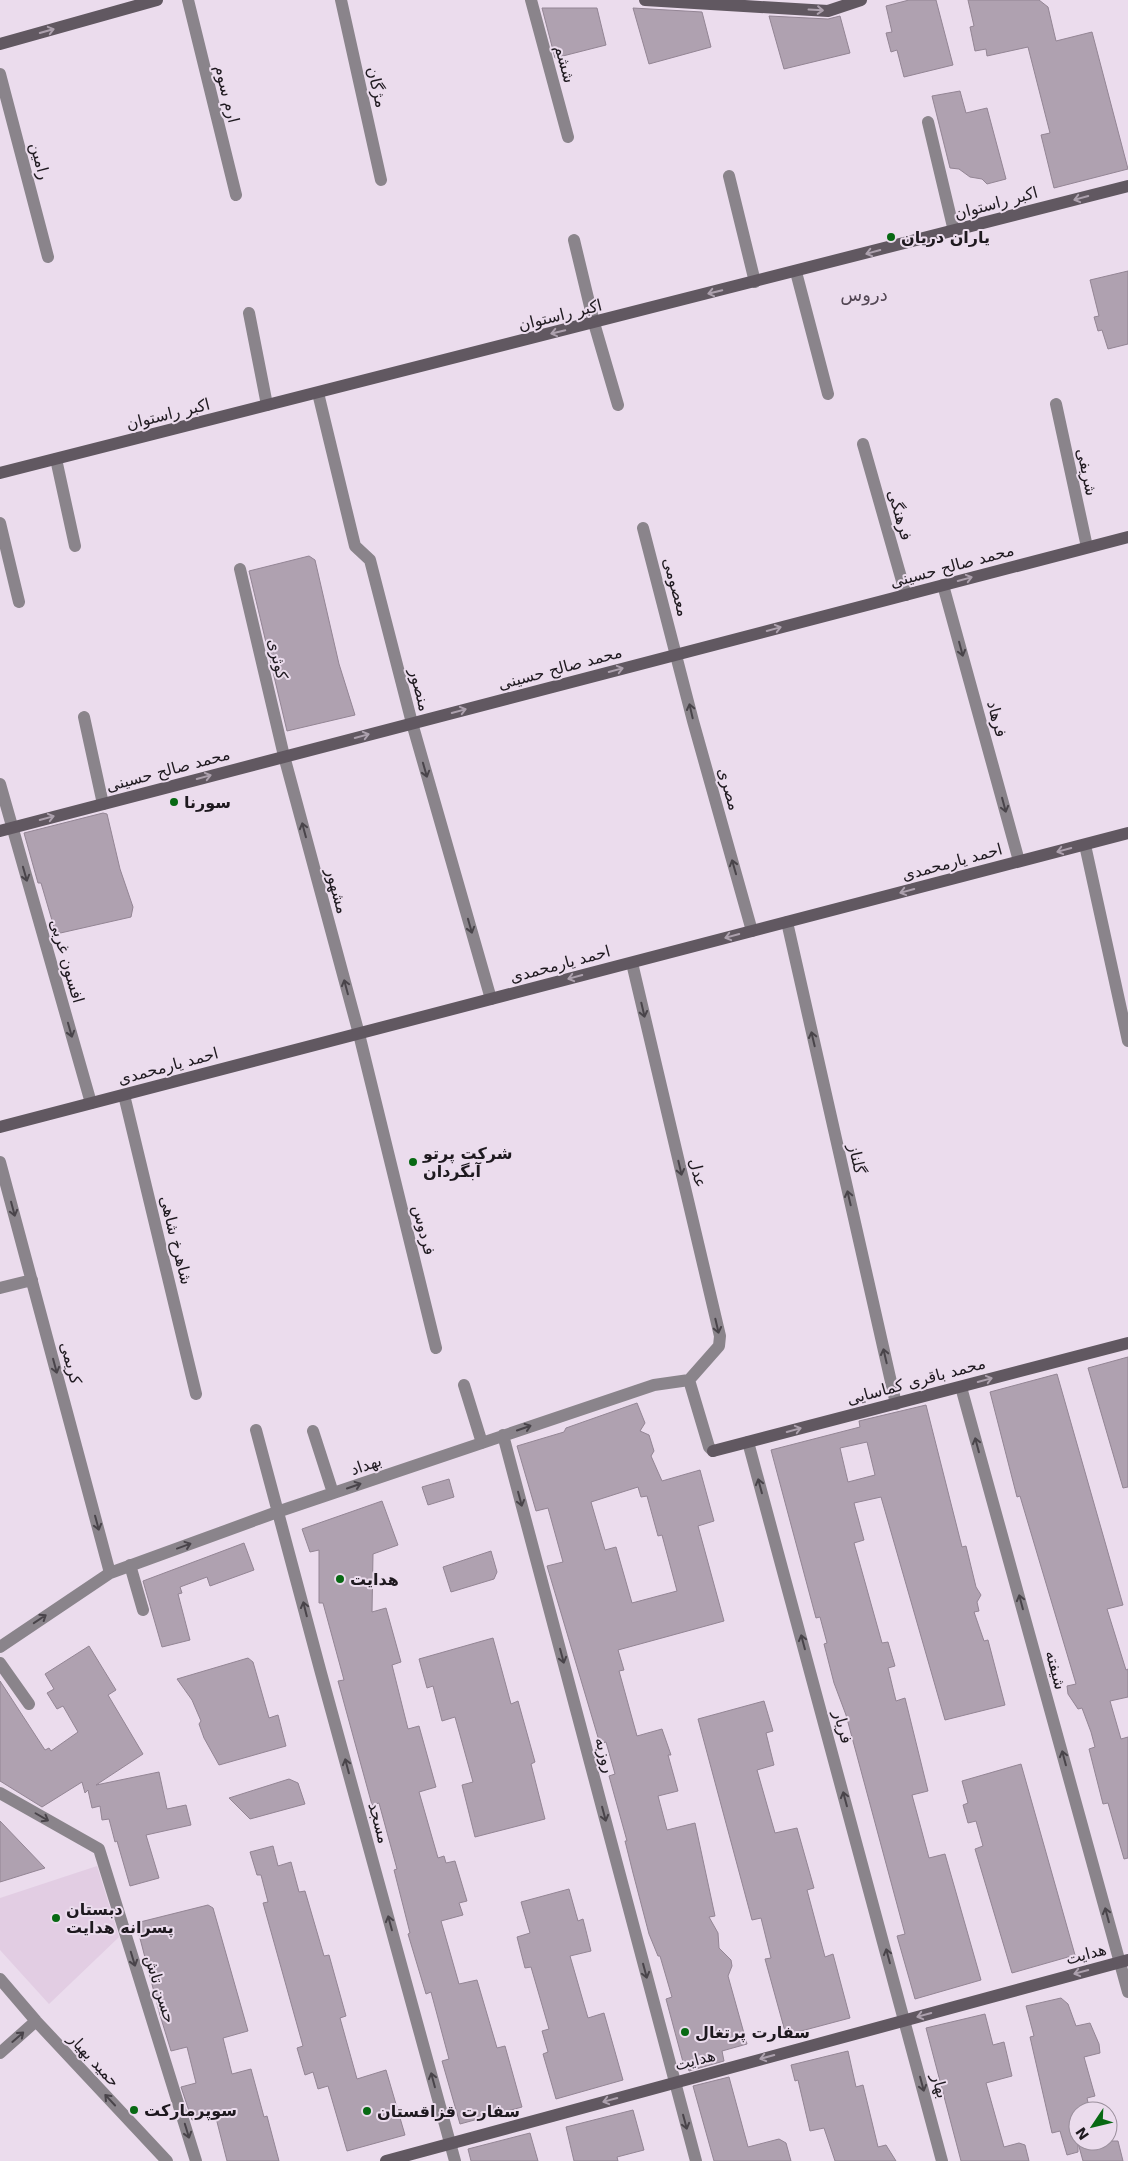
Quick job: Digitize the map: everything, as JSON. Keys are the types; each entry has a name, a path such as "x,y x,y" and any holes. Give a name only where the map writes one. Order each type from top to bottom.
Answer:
{"street":[{"path":"0,44 157,0"},
{"name":"ارم سوم","path":"188,0 236,195"},
{"name":"مژگان","path":"341,0 381,180"},
{"name":"ششم","path":"531,0 568,137"},
{"path":"645,0 738,2 828,10 861,0"},
{"name":"رامین","path":"0,74 48,257"},
{"path":"928,122 954,231"},
{"path":"729,176 755,282"},
{"name":"اکبر راستوان","path":"0,473 1128,186"},
{"path":"574,240 594,323 618,405"},
{"path":"796,272 828,394"},
{"path":"249,313 267,405"},
{"name":"منصور","path":"318,392 355,546 370,560 412,723 491,999"},
{"name":"شریفی","path":"1056,404 1087,548"},
{"name":"فرهنگی","path":"863,444 906,595"},
{"path":"56,459 75,546"},
{"path":"0,523 19,602"},
{"name":"معصومی","path":"643,528 677,654"},
{"name":"محمد صالح حسینی","path":"6,829 1128,537"},
{"name":"کوثری","path":"240,569 284,756"},
{"name":"فرهاد","path":"943,585 1020,861"},
{"name":"مصری","path":"677,654 693,721 752,931"},
{"path":"84,717 103,804"},
{"name":"مشهور","path":"284,756 359,1034"},
{"name":"افسون غربی","path":"0,784 6,829 91,1103"},
{"name":"احمد یارمحمدی","path":"0,1127 1128,833"},
{"path":"1085,844 1128,1041"},
{"name":"گلناز","path":"787,922 896,1404"},
{"name":"عدل","path":"632,963 720,1336 719,1346 688,1380"},
{"name":"فردوس","path":"359,1034 436,1348"},
{"name":"شاهرخ شاهی","path":"124,1095 196,1394"},
{"name":"کریمی","path":"0,1162 110,1573"},
{"path":"0,1288 32,1280"},
{"name":"محمد باقری کماسایی","path":"688,1380 709,1447 713,1451 1128,1343"},
{"name":"بهداد","path":"0,1646 110,1573 130,1565 280,1511 654,1385 688,1380"},
{"path":"464,1385 482,1443"},
{"name":"شیفته","path":"961,1386 1124,1961 1128,1992"},
{"name":"مسجد","path":"256,1430 280,1511 321,1672 455,2161"},
{"path":"313,1431 333,1493"},
{"name":"روزبه","path":"504,1435 696,2161"},
{"name":"فریار","path":"748,1442 906,2020"},
{"path":"130,1565 144,1610"},
{"path":"0,1663 30,1704"},
{"name":"حسن تاش","path":"0,1793 99,1849 196,2161"},
{"name":"هدایت","path":"386,2161 1124,1961"},
{"name":"حمید بهیار","path":"0,1979 36,2021 167,2161"},
{"name":"بهار","path":"906,2020 942,2161"},
{"path":"0,2053 36,2021"}],"shaded area":[{"name":"دبستان پسرانه هدایت","path":"97,1866 119,1937 49,2004 0,1950 0,1898"}],"building":[{"path":"909,0 936,0 953,65 904,77 897,50 891,52 886,33 892,32 886,6"},
{"path":"968,0 1039,0 1048,7 1056,41 1092,32 1128,169 1054,188 1041,135 1050,133 1028,47 987,56 986,49 975,51 970,27 974,26"},
{"path":"542,8 597,8 606,45 555,58"},
{"path":"633,8 702,12 711,47 649,64"},
{"path":"769,16 828,19 840,16 850,53 784,69"},
{"path":"960,91 966,113 987,108 1006,179 987,184 982,179 970,177 959,169 950,168 932,96"},
{"path":"1128,271 1128,344 1108,349 1102,330 1098,331 1094,317 1099,316 1090,280"},
{"path":"309,556 315,560 339,664 355,715 287,731 249,571"},
{"path":"103,813 107,814 120,869 133,907 131,917 56,934 41,883 38,883 24,833"},
{"path":"1128,1357 1128,1487 1123,1488 1088,1368"},
{"path":"1057,1374 1123,1605 1107,1609 1126,1670 1128,1669 1128,1697 1110,1701 1121,1739 1128,1737 1128,1858 1124,1859 1108,1803 1103,1804 1089,1749 1095,1747 1091,1732 1082,1708 1078,1709 1068,1694 1067,1686 1076,1684 1020,1496 1017,1497 990,1392"},
{"path":"637,1403 645,1423 640,1431 649,1435 654,1451 651,1456 662,1481 700,1470 714,1521 698,1526 724,1621 618,1650 624,1670 619,1671 637,1736 662,1729 671,1755 668,1755 678,1791 658,1796 667,1830 695,1823 715,1916 709,1917 718,1933 719,1948 731,1960 732,1966 728,1976 747,2044 722,2051 724,2061 689,2071 686,2061 683,2062 666,1999 672,1997 660,1956 658,1956 649,1934 625,1841 627,1841 609,1776 615,1774 606,1742 600,1744 547,1566 563,1562 548,1508 536,1511 517,1446 564,1432 566,1428","holes":["638,1487 641,1497 647,1496 658,1536 662,1535 677,1591 632,1603 616,1547 605,1550 591,1502"]},
{"path":"926,1405 962,1547 966,1546 976,1587 981,1595 977,1602 979,1611 974,1612 984,1641 988,1640 1005,1705 945,1720 881,1497 854,1503 864,1540 854,1543 882,1643 888,1642 895,1666 888,1668 896,1701 905,1698 928,1791 912,1795 929,1858 945,1854 981,1980 915,1999 897,1936 905,1934 846,1715 834,1683 824,1644 827,1643 820,1617 816,1618 771,1450 860,1427 859,1421","holes":["867,1442 875,1475 848,1482 840,1448"]},
{"path":"449,1479 454,1497 428,1505 422,1487"},
{"path":"382,1501 398,1545 373,1554 372,1612 386,1608 401,1662 392,1665 408,1729 419,1726 436,1787 419,1792 438,1858 444,1856 446,1863 455,1861 467,1901 459,1903 463,1915 441,1921 459,1984 477,1980 497,2048 505,2046 522,2107 460,2124 442,2061 449,2059 431,1992 426,1994 408,1934 410,1933 394,1870 397,1869 379,1803 372,1805 338,1681 344,1680 323,1603 319,1603 319,1550 310,1552 302,1529"},
{"path":"244,1543 254,1570 210,1586 207,1577 180,1587 182,1593 178,1594 190,1640 162,1647 143,1581"},
{"path":"491,1551 497,1572 494,1579 451,1592 443,1567"},
{"path":"493,1638 511,1704 518,1701 535,1762 531,1764 545,1819 475,1837 462,1785 473,1782 455,1717 442,1721 433,1686 427,1688 419,1659"},
{"path":"89,1646 116,1690 108,1695 143,1754 96,1785 159,1772 167,1809 186,1805 191,1825 146,1835 159,1878 130,1886 109,1819 102,1820 100,1806 92,1808 88,1790 85,1793 82,1782 42,1807 0,1781 0,1681 45,1750 49,1748 51,1751 78,1732 63,1706 57,1709 47,1693 54,1689 45,1674"},
{"path":"248,1658 253,1662 269,1718 278,1715 286,1746 219,1765 204,1738 199,1724 201,1721 192,1700 177,1679"},
{"path":"764,1701 773,1731 766,1733 774,1765 757,1770 775,1833 797,1828 814,1888 807,1890 825,1957 833,1954 850,2018 786,2035 765,1959 771,1958 761,1918 752,1920 698,1719"},
{"path":"1021,1764 1075,1955 1012,1973 975,1849 983,1846 976,1821 968,1823 963,1805 968,1803 962,1781"},
{"path":"289,1779 298,1783 305,1804 250,1819 229,1798"},
{"path":"0,1821 45,1868 0,1882"},
{"path":"273,1846 278,1866 291,1862 299,1892 305,1891 324,1956 329,1955 346,2016 340,2018 357,2079 386,2070 405,2135 347,2151 328,2086 318,2089 313,2072 305,2075 297,2048 303,2046 263,1903 268,1902 261,1875 257,1875 250,1852"},
{"path":"569,1889 578,1921 583,1919 591,1951 570,1956 588,2018 604,2013 623,2080 556,2099 543,2054 548,2052 542,2031 549,2029 531,1967 525,1968 517,1937 530,1933 521,1902"},
{"path":"208,1905 213,1908 248,2031 223,2038 232,2074 251,2069 264,2117 267,2116 279,2161 227,2161 215,2114 192,2120 181,2087 196,2083 187,2047 171,2051 160,2015 136,1923"},
{"path":"1061,1998 1068,2004 1076,2026 1090,2023 1099,2044 1100,2053 1084,2057 1095,2096 1087,2098 1088,2101 1068,2101 1068,2151 1078,2152 1067,2155 1060,2131 1052,2133 1030,2037 1034,2036 1026,2006"},
{"path":"985,2014 993,2045 1004,2042 1012,2076 986,2083 1004,2147 1019,2143 1025,2145 1029,2161 961,2161 926,2028"},
{"path":"848,2051 856,2087 863,2085 878,2147 886,2145 896,2161 835,2161 824,2128 810,2131 798,2080 795,2081 791,2065"},
{"path":"729,2077 748,2147 779,2139 786,2143 791,2161 714,2161 693,2086"},
{"path":"633,2110 644,2150 617,2157 618,2161 574,2161 566,2127"},
{"path":"530,2133 538,2161 471,2161 468,2149"},
{"path":"1118,2141 1123,2161 1083,2161 1080,2151 1118,2151"}],"place":[{"name":"یاران دریان","path":"891,237"},
{"name":"سورنا","path":"174,802"},
{"name":"شرکت پرتو آبگردان","path":"413,1162"},
{"name":"هدایت","path":"340,1579"},
{"name":"دبستان پسرانه هدایت","path":"56,1918"},
{"name":"سفارت پرتغال","path":"685,2032"},
{"name":"سوپرمارکت","path":"134,2110"},
{"name":"سفارت قزاقستان","path":"367,2111"}],"district":[{"name":"دروس","path":"864,294"}]}
